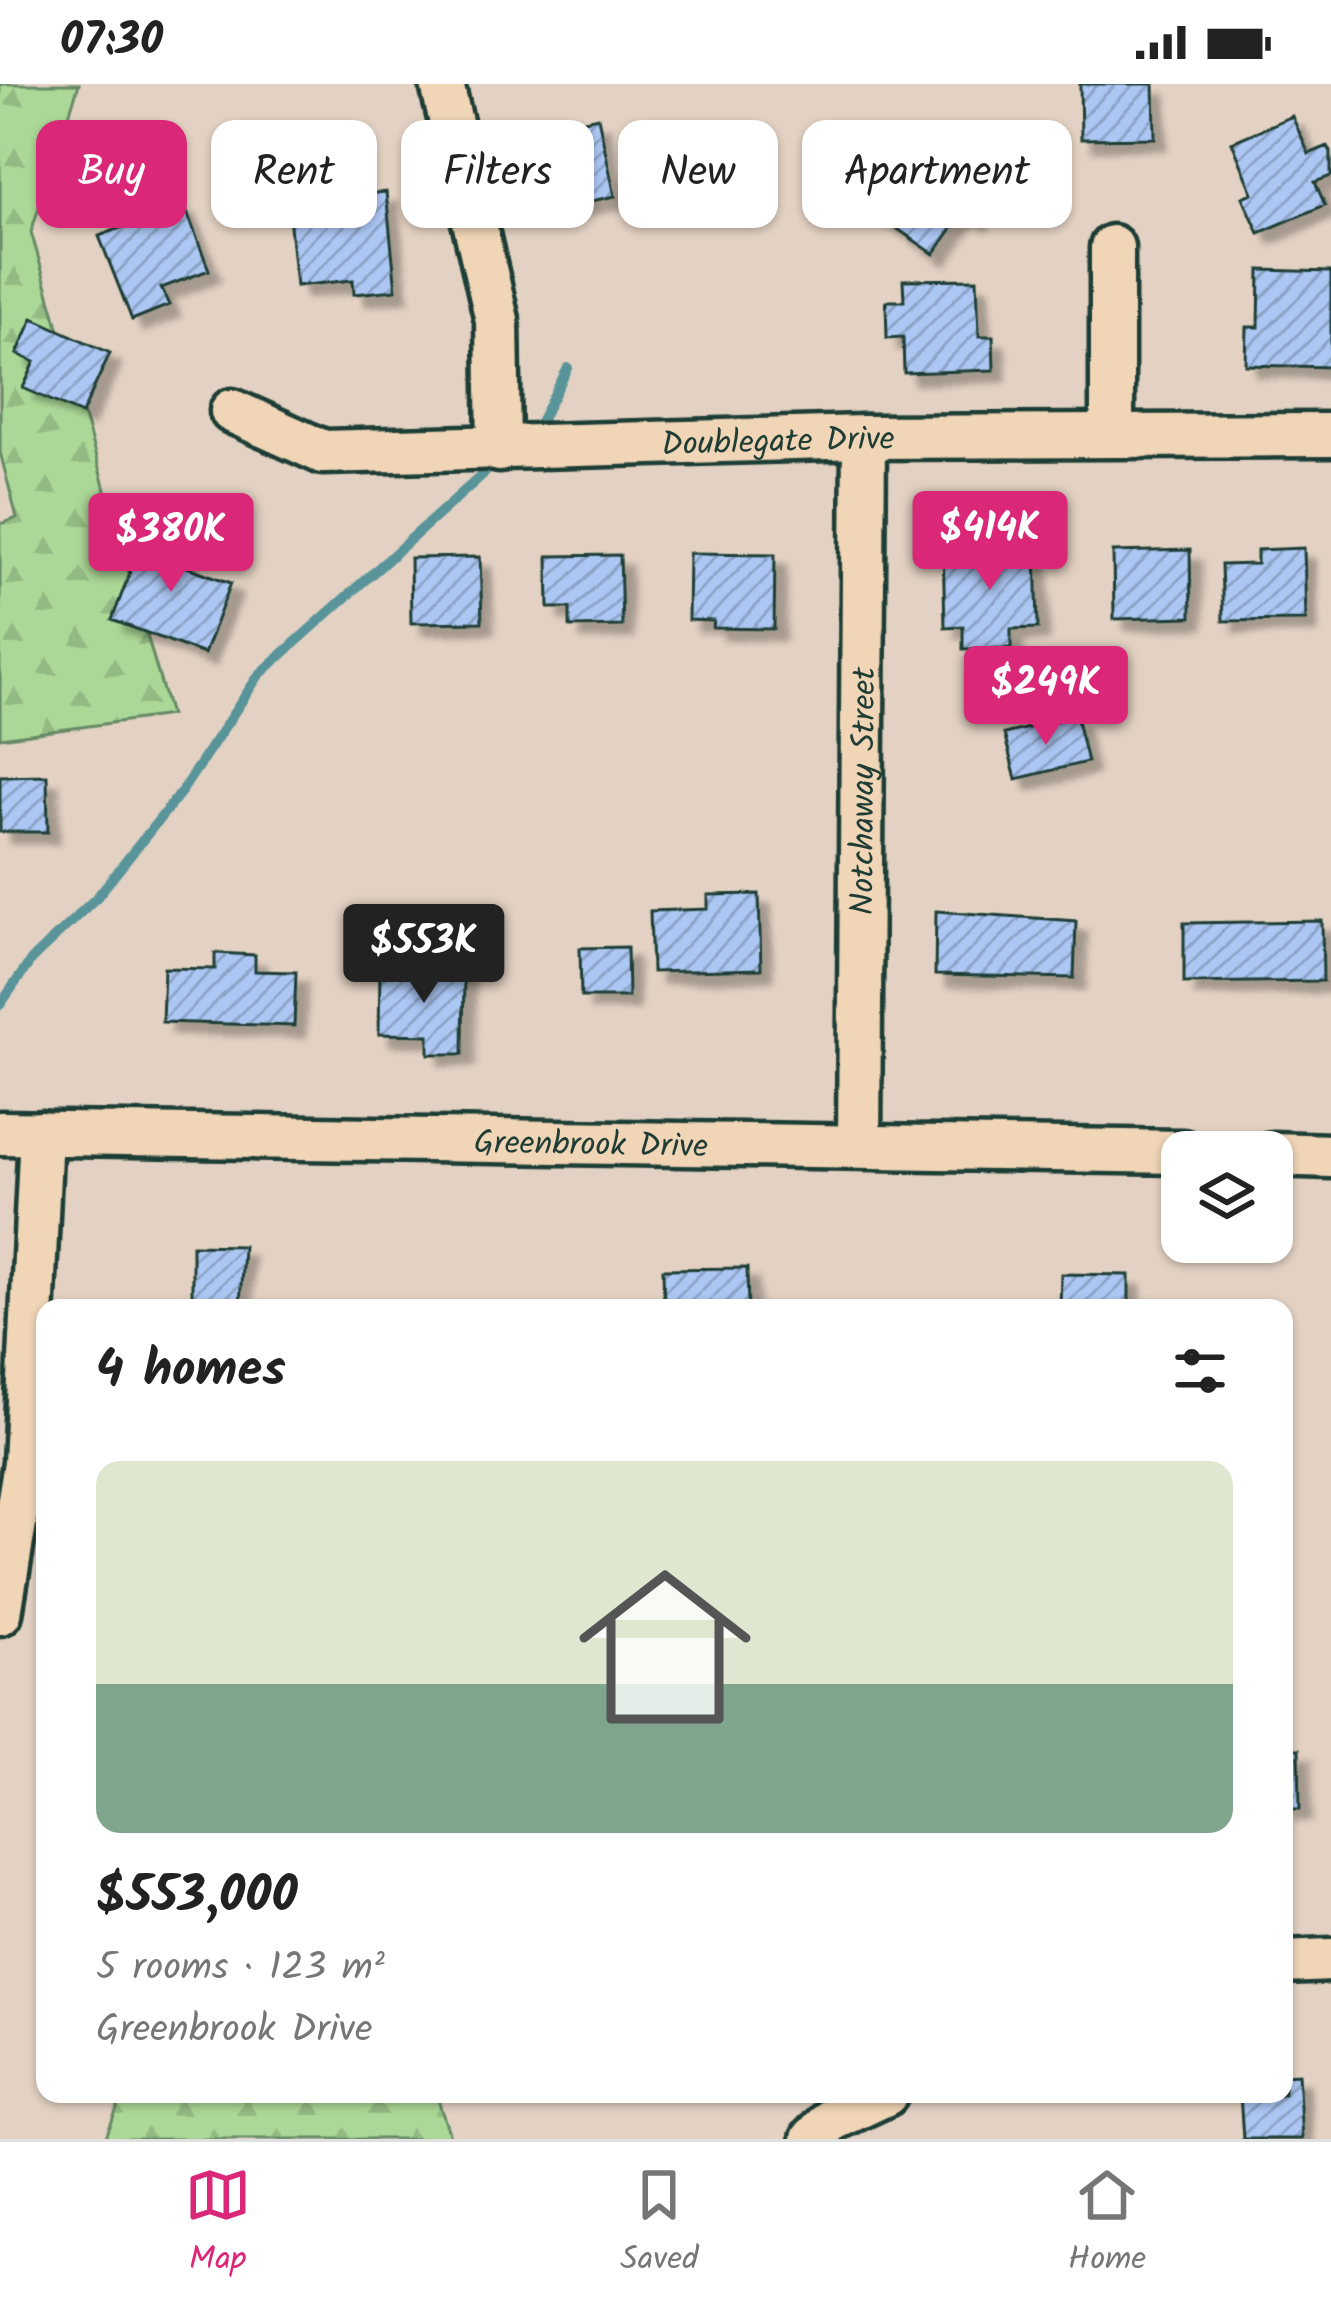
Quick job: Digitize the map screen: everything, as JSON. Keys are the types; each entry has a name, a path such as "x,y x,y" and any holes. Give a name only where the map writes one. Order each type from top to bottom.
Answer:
{"street":[{"path":"442,84 497,320 499,450"},
{"path":"1112,247 1112,433"},
{"name":"Doublegate Drive","path":"232,411 322,452 864,437 1331,435"},
{"name":"Notchaway Street","path":"859,1145 864,437"},
{"path":"0,1613 26,1463 20,1133"},
{"name":"Greenbrook Drive","path":"20,1133 1161,1152"},
{"path":"1293,1155 1331,1156"},
{"path":"1293,1962 1331,1960"},
{"path":"819,2118 861,2103"}],"green space":[{"path":"0,84 79,84 67,120 36,120 36,217 31,232 170,715 0,738 0,524 17,518 0,452"},
{"path":"119,2103 439,2103 451,2139 105,2139"}],"building":[{"path":"1080,84 1154,84 1155,138 1081,139"},
{"path":"1292,116 1309,154 1328,146 1331,152 1331,176 1315,182 1325,205 1259,233 1243,197 1253,193 1232,142"},
{"path":"598,117 615,196 594,200 594,120 584,120"},
{"path":"386,192 396,290 354,294 353,280 296,286 290,228 377,228 377,193"},
{"path":"187,212 209,270 161,288 169,305 132,320 99,236 120,228 187,228"},
{"path":"896,228 952,228 934,254"},
{"path":"1260,270 1331,272 1331,367 1246,365 1247,327 1259,327"},
{"path":"977,279 979,336 993,336 994,370 904,373 903,337 887,338 886,301 904,301 903,280"},
{"path":"33,318 110,353 82,414 23,388 35,362 17,354"},
{"path":"147,527 190,544 182,565 231,583 204,654 112,620"},
{"path":"1036,546 1038,628 1011,629 1011,648 963,649 963,626 945,627 943,547"},
{"path":"1304,548 1306,620 1223,621 1221,565 1257,564 1257,550"},
{"path":"1190,550 1191,617 1114,619 1113,552"},
{"path":"689,553 775,554 774,629 713,628 714,621 688,620"},
{"path":"620,555 622,626 570,627 570,608 549,608 548,556"},
{"path":"480,557 482,622 411,623 410,558"},
{"path":"1076,716 1087,762 1016,779 1004,734"},
{"path":"47,775 48,832 0,832 0,776"},
{"path":"759,894 761,969 652,972 650,911 708,909 708,895"},
{"path":"936,911 1076,921 1074,978 935,975"},
{"path":"1322,921 1323,981 1184,983 1184,923"},
{"path":"627,947 628,997 581,997 580,948"},
{"path":"215,953 255,955 255,971 296,972 294,1026 162,1022 164,968 215,969"},
{"path":"380,967 464,968 463,1054 429,1054 429,1035 379,1034"},
{"path":"192,1245 243,1246 240,1299 192,1299"},
{"path":"747,1268 748,1299 664,1299 663,1269"},
{"path":"1061,1274 1129,1275 1129,1299 1060,1299"},
{"path":"1293,1749 1299,1749 1300,1809 1293,1809"},
{"path":"1293,2074 1298,2074 1302,2139 1243,2139 1241,2103 1293,2103"}],"waterway":[{"path":"541,420 568,368"},
{"path":"0,1005 32,959 97,897 181,792 259,675 490,468"}]}
